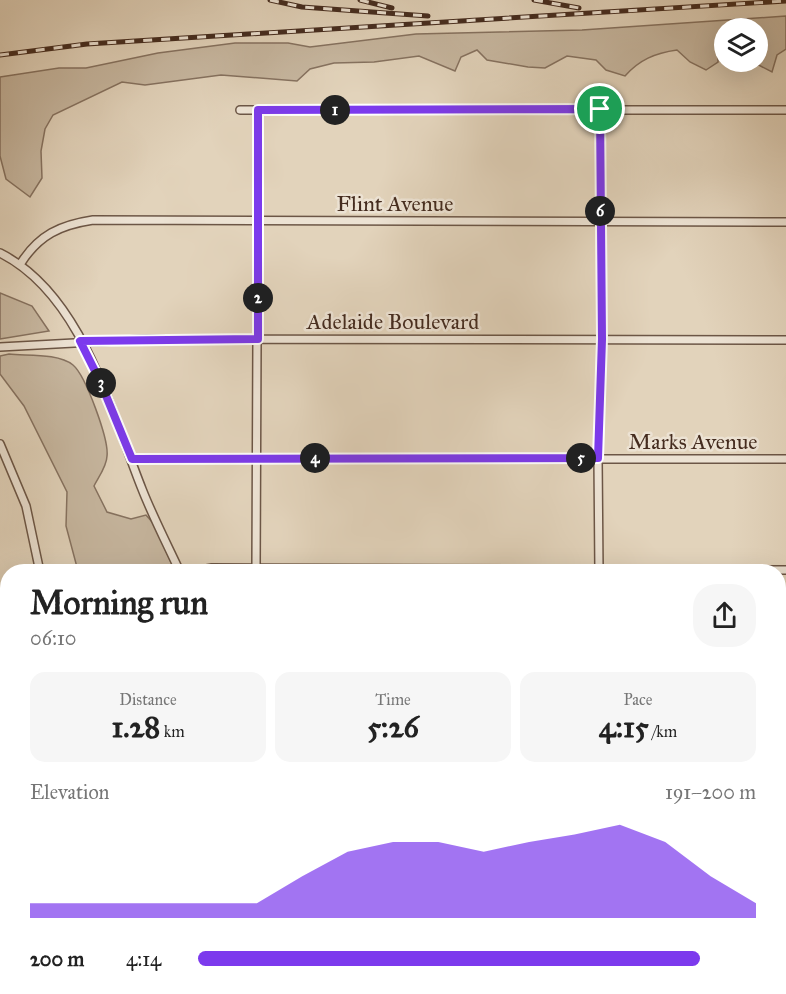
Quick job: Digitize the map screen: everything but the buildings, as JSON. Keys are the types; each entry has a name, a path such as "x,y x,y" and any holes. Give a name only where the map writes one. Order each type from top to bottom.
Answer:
{"street":[{"path":"599,564 598,458 602,339 600,109"},
{"path":"240,110 786,110"},
{"path":"256,564 259,458 258,110"},
{"name":"Flint Avenue","path":"21,263 45,236 72,223 106,219 786,222"},
{"path":"0,253 21,263 53,295 80,341 100,381 142,488 176,564"},
{"name":"Adelaide Boulevard","path":"0,347 80,341 258,339 786,340"},
{"path":"0,444 26,506 38,564"},
{"name":"Marks Avenue","path":"132,459 786,459"}],"shaded area":[{"path":"786,16 786,49 777,55 772,72 768,70 768,18 757,18"},
{"path":"714,21 714,65 706,70 690,62 677,50 648,58 625,76 606,70 596,60 567,56 545,68 528,67 487,60 477,50 461,57 455,71 419,56 374,62 334,63 310,69 297,81 221,75 145,85 122,82 53,115 45,129 41,151 42,178 30,197 6,179 0,156 0,77 59,68 86,68 158,53 235,43 288,43 310,47 416,34 582,30"},
{"path":"0,293 32,306 49,331 0,339"},
{"path":"9,354 59,358 73,365 78,371 96,409 107,448 106,464 94,486 107,512 131,519 146,515 153,523 172,564 76,564 66,526 67,492 24,406 0,374 0,356"}],"railway":[{"path":"270,0 302,7 428,16"},
{"path":"360,0 392,8"},
{"path":"534,0 579,8"},
{"path":"0,55 87,44 786,1"}],"route":[{"path":"600,109 602,339 598,458 132,459 100,381 80,341 258,339 258,110 600,109"}]}
